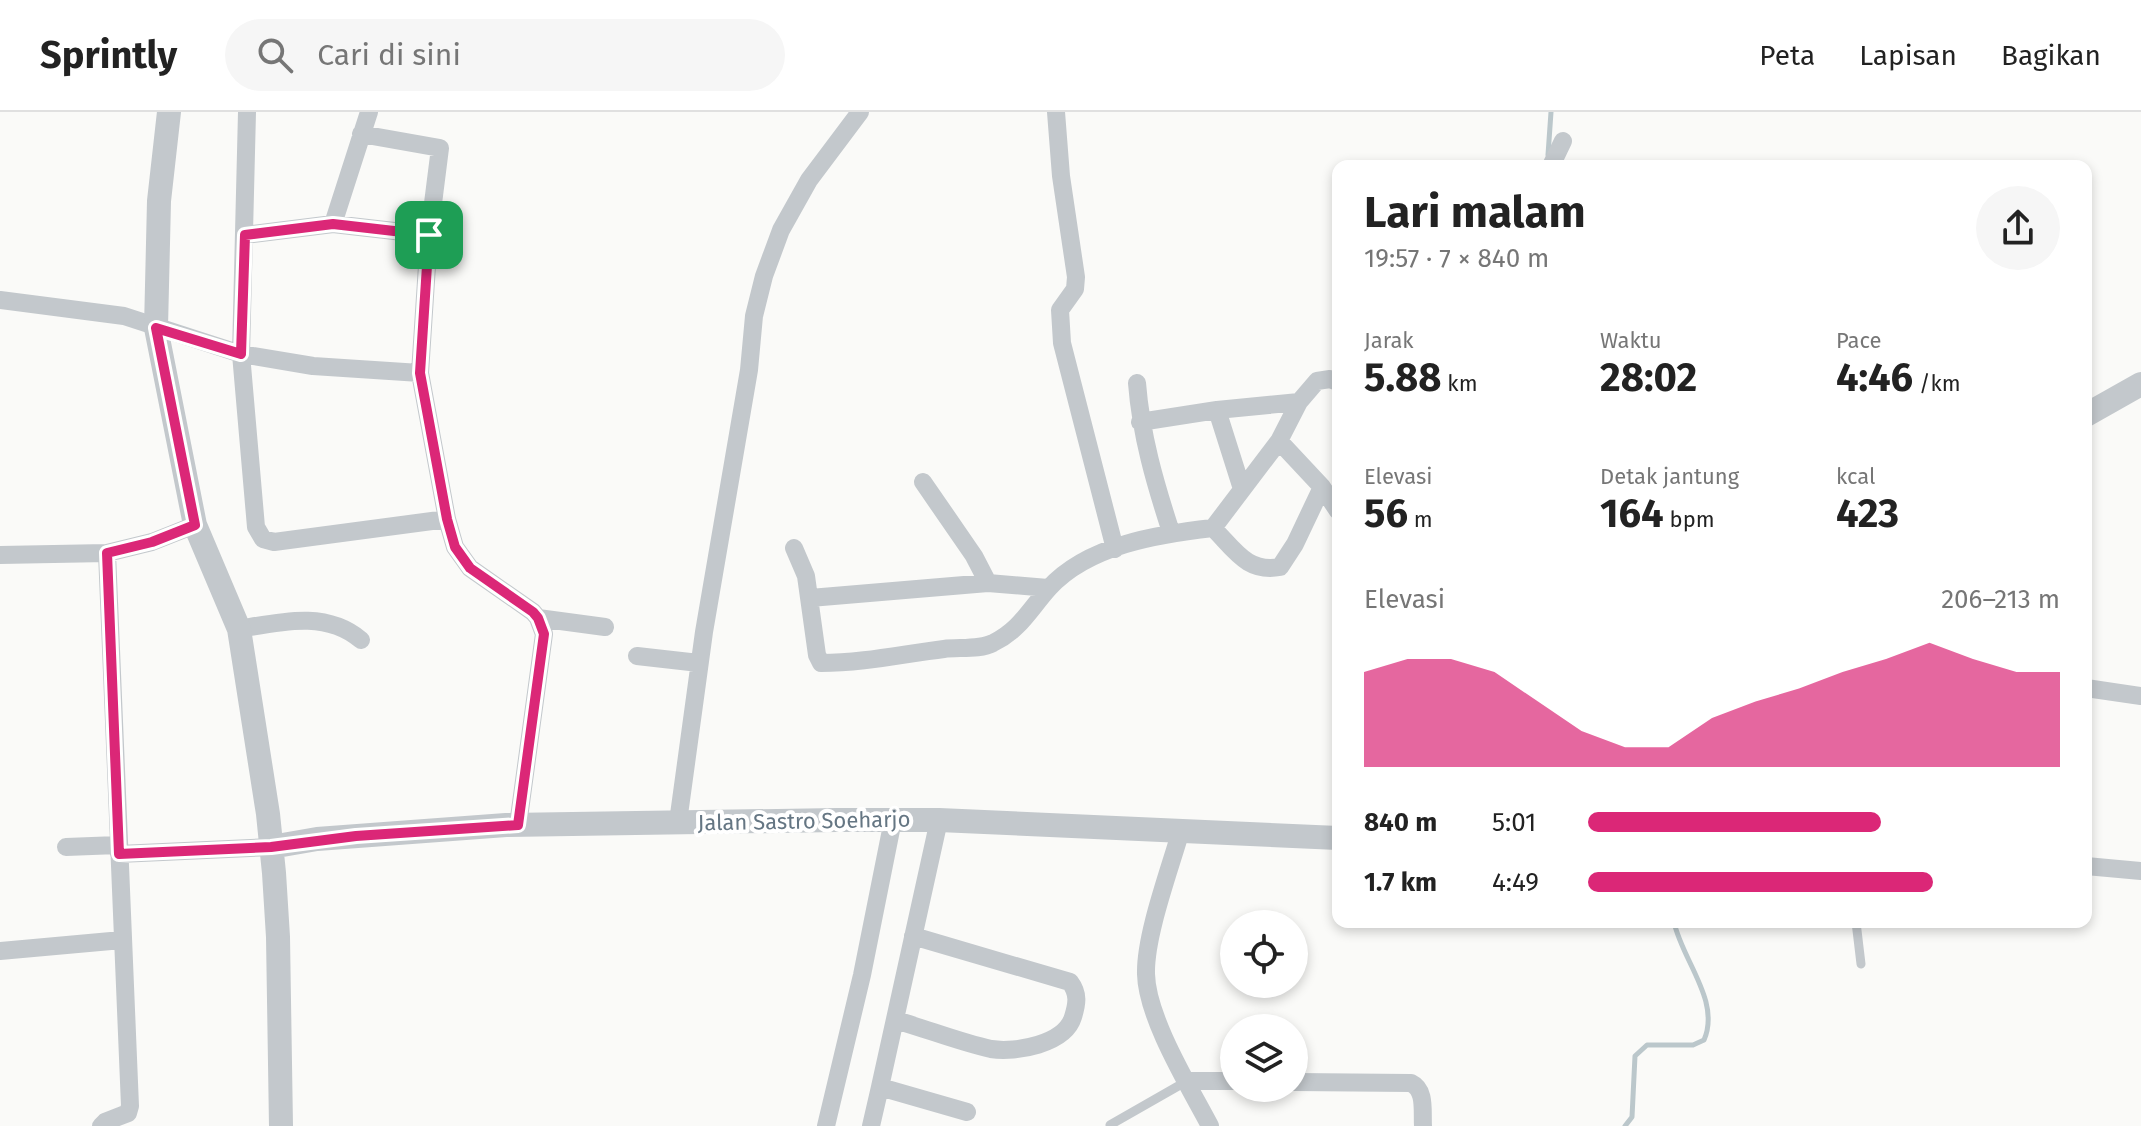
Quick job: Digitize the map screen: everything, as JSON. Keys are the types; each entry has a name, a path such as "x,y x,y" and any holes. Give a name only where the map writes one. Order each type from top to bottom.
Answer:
{"street":[{"path":"169,112 159,201 156,328 195,525 239,629 271,847 278,937 281,1126"},
{"path":"247,112 241,354 256,527 263,539 274,542 447,519"},
{"path":"333,224 369,112"},
{"path":"678,822 699,663 749,370 754,316 764,276 781,230 809,180 860,112"},
{"path":"1056,112 1061,176 1076,277 1075,289 1060,310 1060,333 1115,549"},
{"path":"361,134 440,148 429,235 420,373 455,547 470,568 538,618 605,627"},
{"path":"1554,160 1563,141"},
{"path":"245,235 333,224 429,235"},
{"path":"0,300 124,316 241,354 313,366 420,373"},
{"path":"794,548 801,560 810,598 817,655 821,663 853,663 991,645 1024,621 1048,588 1072,567 1115,549 1171,532 1213,528 1279,441 1299,402 1317,381 1332,380"},
{"path":"1137,383 1140,422 1171,532"},
{"path":"2092,412 2141,384"},
{"path":"1140,422 1299,402"},
{"path":"1217,410 1242,489"},
{"path":"1279,441 1332,502"},
{"path":"923,482 974,556 988,583"},
{"path":"1213,528 1249,564 1266,570 1280,567 1295,544 1322,487"},
{"path":"0,555 107,553 152,542 195,525"},
{"path":"101,1126 130,1110 107,553"},
{"path":"810,598 988,583 1048,588"},
{"path":"518,825 544,644 538,618"},
{"path":"239,629 319,620 351,632 361,640"},
{"path":"637,656 699,663"},
{"path":"2092,689 2141,696"},
{"path":"826,1126 862,975 893,820"},
{"name":"Jalan Sastro Soeharjo","path":"271,847 356,836 518,825 893,820 1332,838"},
{"path":"871,1126 939,820"},
{"path":"1181,830 1147,950 1146,976 1161,1030 1210,1126"},
{"path":"66,847 271,847"},
{"path":"2092,867 2141,871"},
{"path":"895,1020 992,1049 1009,1050 1050,1041 1060,1035 1070,1026 1077,1003 1076,990 1070,982 913,936"},
{"path":"0,951 122,940"},
{"path":"1187,1081 1220,1081"},
{"path":"1308,1082 1411,1083 1418,1086 1422,1093 1423,1126"},
{"path":"880,1087 967,1112"}],"lane":[{"path":"1857,928 1861,964"},
{"path":"1110,1125 1187,1081"}],"waterway":[{"path":"1548,155 1551,112"},
{"path":"1625,1126 1632,1117 1635,1056 1647,1045 1693,1045 1704,1040 1708,1025 1704,996 1676,928"}],"route":[{"path":"333,224 429,235 420,373 455,547 461,559 479,576 533,612 544,634 518,825 317,839 271,847 119,854 107,553 152,542 195,525 156,328 241,354 245,235 333,224"}]}
